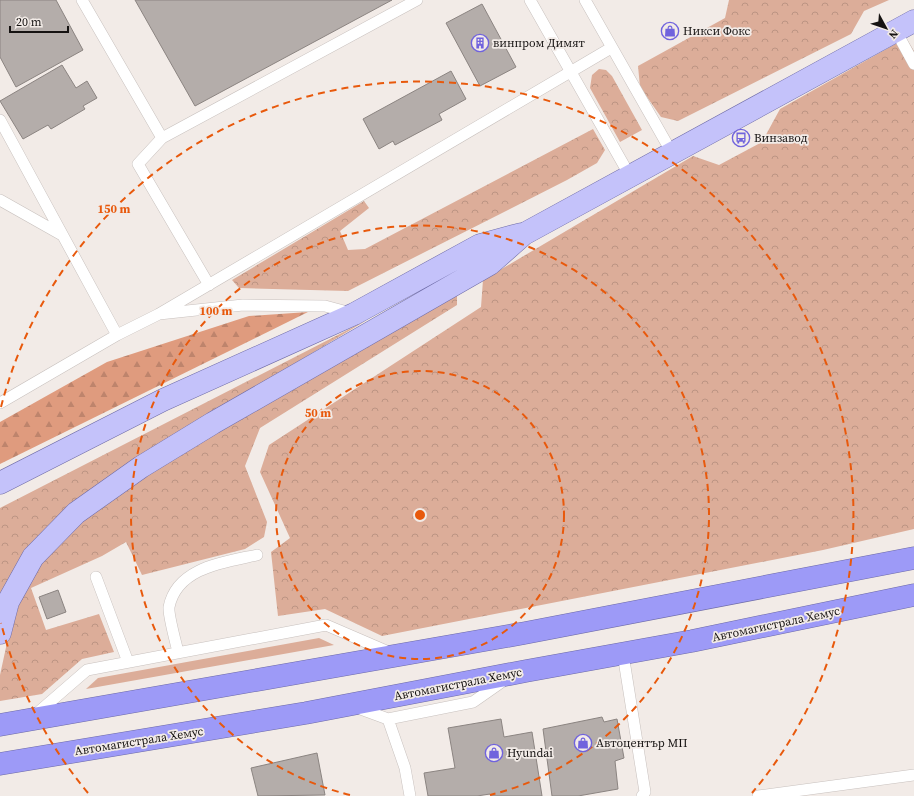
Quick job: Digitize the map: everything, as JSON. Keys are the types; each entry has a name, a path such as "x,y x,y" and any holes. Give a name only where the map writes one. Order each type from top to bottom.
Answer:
{"highway":[{"path":"13,723 397,656 685,603 914,558"},
{"name":"Автомагистрала Хемус","path":"0,764 348,705 624,654 914,595"}],"main road":[{"path":"0,633 8,602 33,557 76,513 141,467 213,423 490,264 524,234 905,26"},
{"path":"0,483 163,400 354,314 480,245 524,234"}],"lane":[{"path":"82,0 162,138"},
{"path":"209,285 138,164 162,138 416,0"},
{"path":"530,0 630,176"},
{"path":"585,0 672,153"},
{"path":"905,26 914,64"},
{"path":"0,403 117,335 159,314 209,285 611,48"},
{"path":"0,120 117,335"},
{"path":"0,200 62,235"},
{"path":"159,314 243,304 326,306 354,314"},
{"path":"178,652 169,608 173,596 183,583 194,573 210,566 257,555"},
{"path":"96,577 128,662"},
{"path":"13,723 87,670 326,625 397,656"},
{"path":"624,654 645,792 642,796"},
{"path":"348,705 368,710 388,719 473,702 499,683 526,671"},
{"path":"388,719 405,768 410,796"},
{"path":"758,796 914,775"}],"green space":[{"path":"729,0 889,0 864,11 851,34 678,121 661,117 640,87 638,66 725,18"},
{"path":"906,38 914,51 914,529 823,550 382,636 325,609 278,616 271,552 290,538 260,472 269,445 481,307 483,280 693,156 719,165 762,142 780,109"},
{"path":"599,69 606,70 612,76 642,130 620,142 590,88 592,75"},
{"path":"593,129 605,150 597,163 567,180 348,291 239,288 232,280 364,201 369,208 340,231 348,250 365,249"},
{"path":"457,293 457,305 260,428 245,466 267,522 264,537 245,549 142,575 126,542 102,556 31,588 46,630 99,614 114,652 82,659 42,694 0,701 0,675 15,606 38,565 83,516 149,473"},
{"path":"308,312 0,464 0,422 107,362 249,316"},
{"path":"367,320 148,452 70,505 0,610 0,508"},
{"path":"319,638 334,645 86,689 98,678"}],"building":[{"path":"0,0 56,0 83,50 16,87 0,57"},
{"path":"135,0 392,0 195,106"},
{"name":"винпром Димят","path":"482,4 516,67 480,86 446,23"},
{"path":"62,65 76,88 87,81 97,98 83,106 85,109 51,129 48,125 23,139 0,101"},
{"path":"451,71 466,99 439,114 442,120 395,145 393,141 379,149 363,119"},
{"path":"58,590 66,612 47,619 39,597"},
{"name":"Автоцентър МП","path":"602,717 604,722 617,719 624,758 615,761 618,789 578,796 552,796 543,729"},
{"name":"Hyundai","path":"501,719 504,737 532,732 542,796 491,796 490,794 477,796 428,796 424,773 455,768 448,728"},
{"path":"317,753 325,795 258,796 251,768"}],"place":[{"name":"Никси Фокс","path":"670,31"},
{"name":"винпром Димят","path":"480,43"},
{"name":"Винзавод","path":"741,138"},
{"name":"Автоцентър МП","path":"583,743"},
{"name":"Hyundai","path":"494,753"}]}
